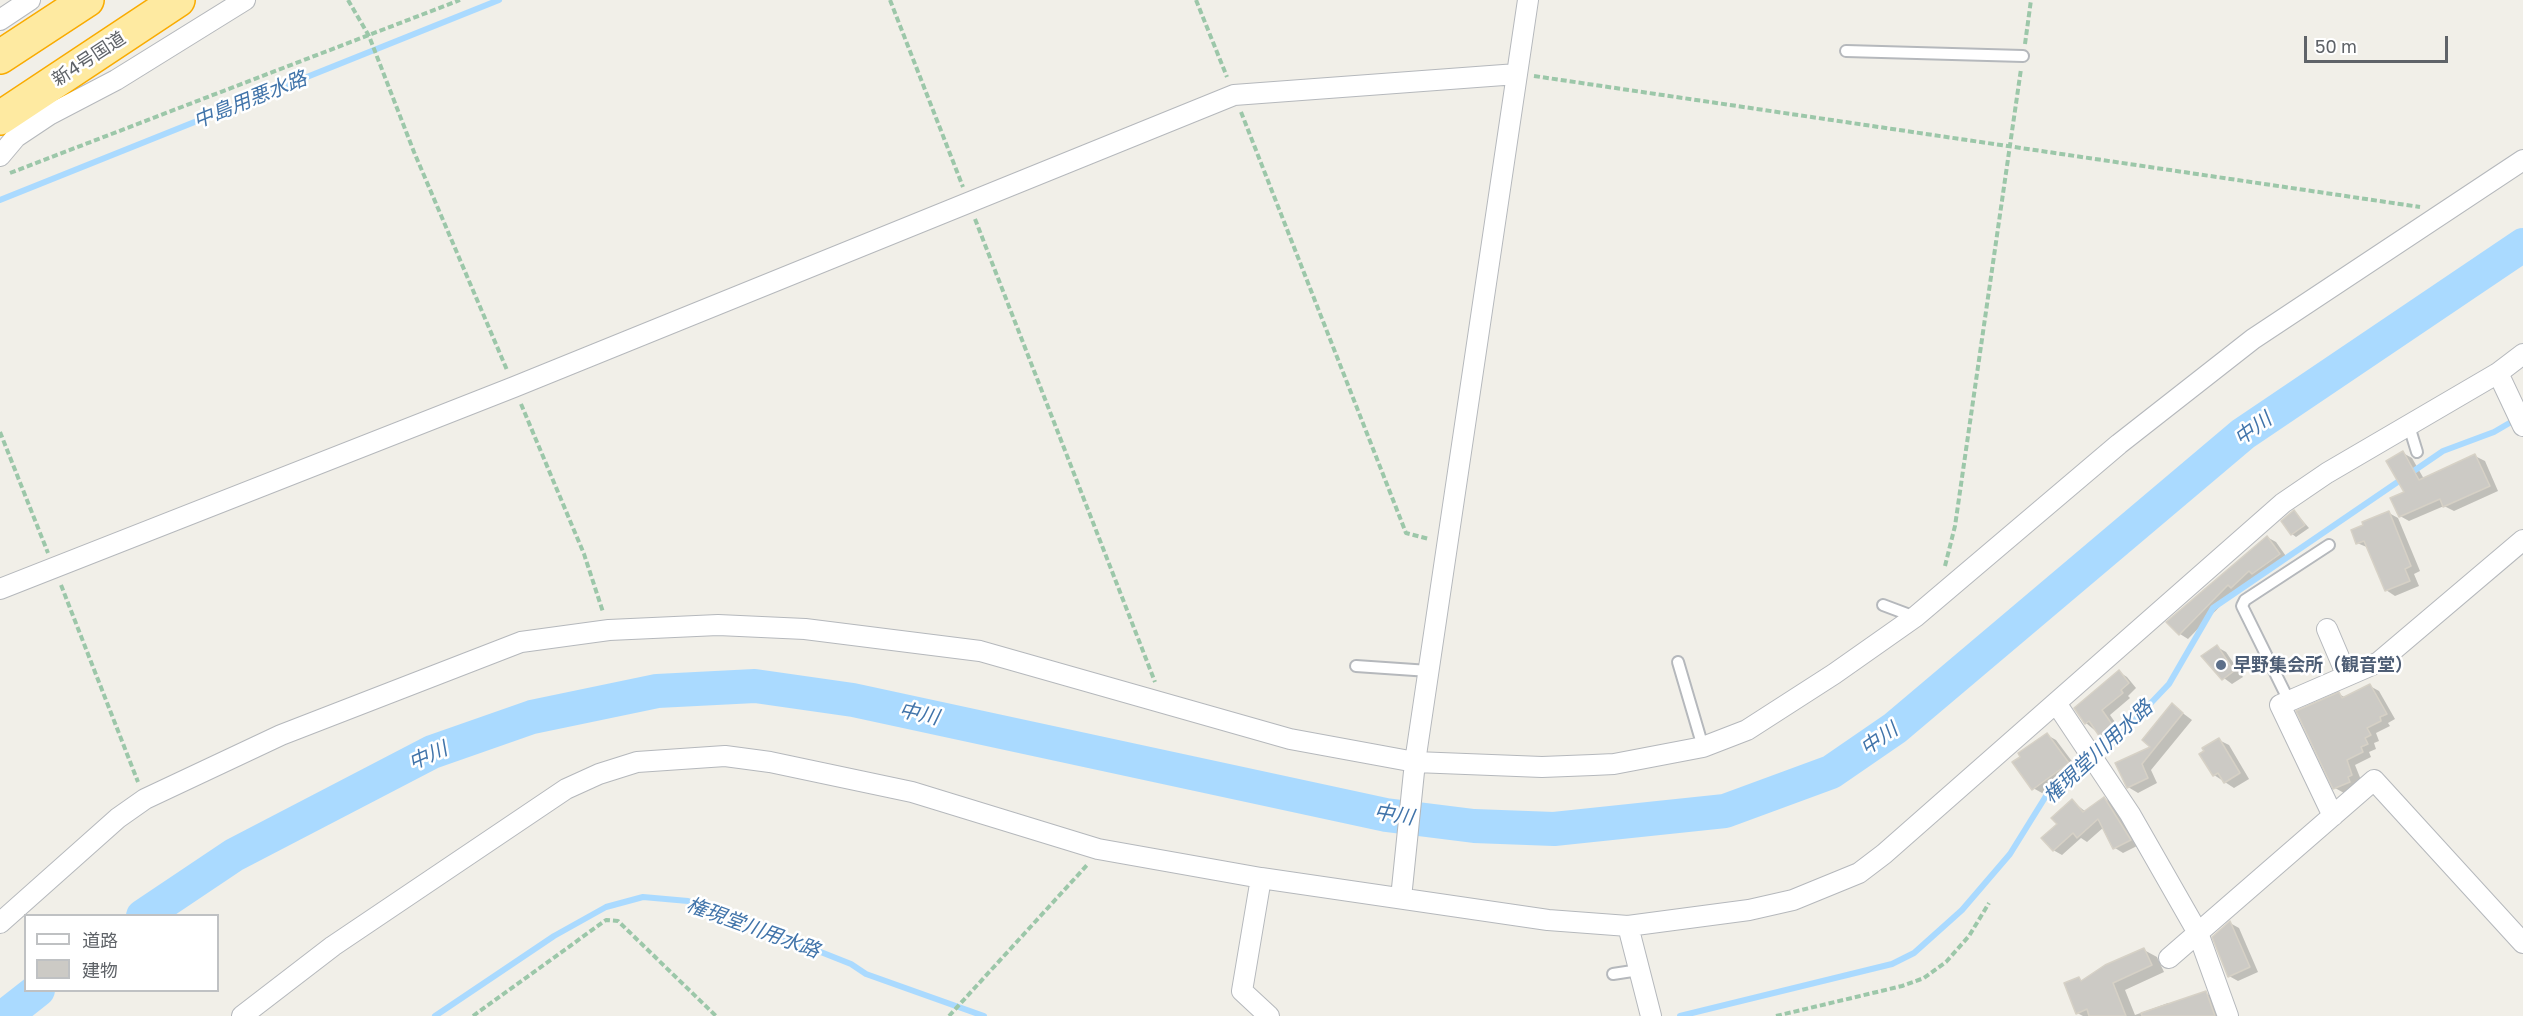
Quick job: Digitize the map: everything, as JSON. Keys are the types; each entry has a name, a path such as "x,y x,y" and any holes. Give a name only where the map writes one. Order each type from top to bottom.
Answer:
{"highway":[{"path":"0,57 87,0"},
{"name":"新4号国道","path":"0,118 41,105 178,0"}],"street":[{"path":"0,20 30,0"},
{"path":"0,156 41,105 116,80 244,0"},
{"path":"1402,890 1414,770 1528,0"},
{"path":"0,589 514,387 1234,95 1517,74"},
{"path":"0,923 118,818 145,799 282,735 501,649 521,642 609,630 718,625 805,629 909,640 980,651 1290,740 1414,770 1614,764 1703,747 1747,730 1916,618 2119,444 2253,339 2523,160"},
{"path":"242,1016 333,946 566,789 600,774 637,762 725,756 770,762 912,792 1098,849 1261,878 1402,890 1548,920 1628,926 1749,910 1782,903 1817,892 1859,873 1884,854 2187,585 2283,503 2327,473 2498,373 2523,354"},
{"path":"2498,373 2523,424"},
{"path":"2333,816 2280,705 2379,662 2523,540"},
{"path":"2328,628 2347,676"},
{"path":"2056,703 2130,814 2198,933 2228,1016"},
{"path":"2169,958 2374,780 2523,942"},
{"path":"1261,878 1242,990 1269,1016"},
{"path":"1628,926 1651,1016"}],"lane":[{"path":"1846,51 2023,56"},
{"path":"2409,426 2417,452"},
{"path":"2289,701 2242,606 2245,600 2329,545"},
{"path":"1882,605 1916,618"},
{"path":"1678,662 1703,747"},
{"path":"1356,666 1429,670"},
{"path":"1613,974 1639,970"}],"path":[{"path":"348,0 369,36 414,152 584,554 609,630"},
{"path":"0,177 460,0"},
{"path":"890,0 1163,704"},
{"path":"1196,0 1406,533 1447,544"},
{"path":"1937,600 1955,526 2031,0"},
{"path":"1517,74 2447,211"},
{"path":"0,432 145,799"},
{"path":"948,1016 1083,872 1098,849"},
{"path":"1776,1016 1902,986 1924,978 1946,962 1969,936 1989,903"},
{"path":"473,1016 606,920 618,921 716,1016"}],"building":[{"path":"2403,451 2419,480 2475,454 2490,486 2443,507 2440,499 2399,517 2390,498 2404,492 2386,461"},
{"path":"2294,510 2305,525 2291,535 2281,521"},
{"path":"2389,511 2411,566 2405,569 2410,581 2385,591 2364,541 2356,544 2351,530 2363,525 2362,522"},
{"path":"2267,536 2280,554 2252,574 2249,571 2231,588 2228,585 2179,635 2166,622"},
{"path":"2217,645 2234,671 2222,680 2201,656"},
{"path":"2119,670 2129,683 2121,690 2123,693 2102,710 2116,730 2102,740 2089,721 2085,724 2074,708"},
{"path":"2370,684 2387,714 2380,717 2381,721 2367,728 2371,735 2365,738 2368,744 2361,747 2363,752 2347,760 2352,775 2348,777 2350,782 2333,789 2296,711 2339,692 2342,698"},
{"path":"2172,703 2183,713 2142,764 2148,778 2127,788 2115,763 2150,747 2142,740"},
{"path":"2047,733 2069,763 2032,790 2012,762 2020,757 2018,753"},
{"path":"2219,738 2240,773 2224,783 2218,773 2213,776 2199,754 2204,751 2202,748"},
{"path":"2104,797 2131,840 2113,849 2098,819 2077,838 2073,833 2053,851 2041,838 2057,824 2051,818 2072,799 2083,812"},
{"path":"2230,921 2250,967 2228,977 2212,937"},
{"path":"2144,948 2152,965 2113,983 2126,1016 2089,1016 2087,1009 2076,1014 2064,983 2079,977 2081,981 2105,965"},
{"path":"2206,991 2215,1016 2142,1016 2141,1013"}],"waterway":[{"name":"中島用悪水路","path":"0,200 499,0"},
{"name":"中川","path":"146,914 234,855 432,752 532,717 657,691 755,686 853,700 1386,815 1474,826 1554,829 1725,811 1831,772 1895,728 2243,434 2523,245"},
{"name":"権現堂川用水路","path":"1680,1016 1892,964 1914,953 1962,910 2010,854 2046,796 2110,746 2169,684 2213,608 2443,451 2494,432 2518,418"},
{"name":"権現堂川用水路","path":"435,1016 554,936 606,907 643,897 688,901 851,964 866,974 984,1016"},
{"name":"中川","path":"5,1016 35,992"}],"place":[{"name":"早野集会所（観音堂）","path":"2221,665"}]}
